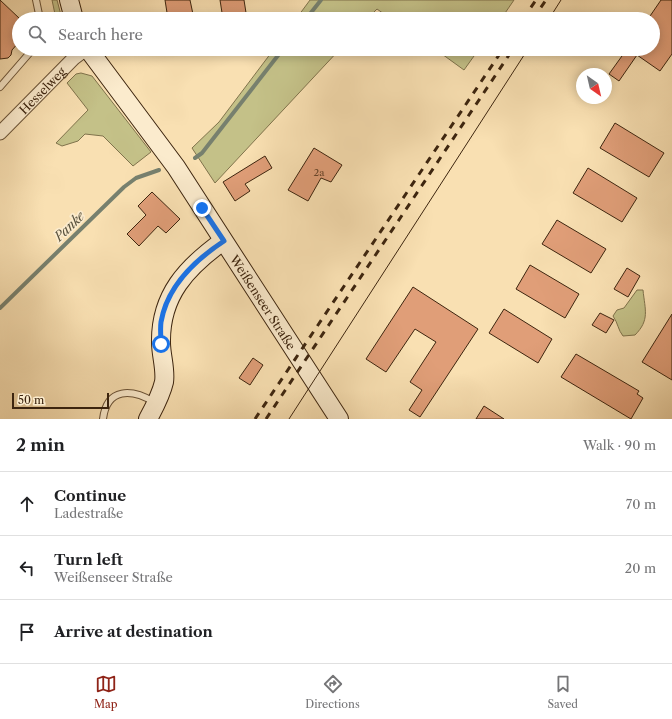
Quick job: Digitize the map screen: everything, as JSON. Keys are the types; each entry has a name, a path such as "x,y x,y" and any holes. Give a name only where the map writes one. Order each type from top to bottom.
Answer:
{"main road":[{"path":"69,0 72,12"},
{"name":"Weißenseer Straße","path":"92,56 190,184 224,241 339,419"},
{"path":"148,419 164,382 161,322 168,300 179,281 194,264 224,241"}],"street":[{"name":"Hesselweg","path":"0,133 77,56"}],"lane":[{"path":"36,0 39,12"},
{"path":"0,87 27,56"},
{"path":"103,419 109,402 116,395 128,393 140,394 156,403"}],"shaded area":[{"path":"52,0 57,0 60,12 55,12"},
{"path":"310,0 514,0 506,12 381,12 377,9 374,12 301,12"},
{"path":"269,56 333,56 215,183 192,148 219,122"},
{"path":"445,56 474,56 464,70"},
{"path":"81,73 92,76 151,152 133,166 103,136 85,134 78,141 62,146 56,143 88,110 67,83 76,74"},
{"path":"637,290 643,290 645,319 640,330 635,335 623,336 613,316 617,310 624,308"}],"building":[{"path":"0,0 13,12 11,55 8,58 0,59"},
{"path":"165,0 190,0 193,12 167,12"},
{"path":"220,0 244,0 246,12 222,12"},
{"path":"661,0 672,0 672,54 660,71 638,56 660,56 660,12 653,12"},
{"path":"622,56 636,56 619,81 612,76 612,70"},
{"path":"615,123 664,153 649,177 600,148"},
{"path":"314,148 342,165 331,182 321,178 308,201 288,190"},
{"path":"265,156 272,168 245,184 250,191 235,201 223,182"},
{"path":"588,168 637,198 622,222 573,193"},
{"path":"152,192 180,219 166,233 158,226 139,246 127,234 146,215 138,206"},
{"path":"557,220 606,249 591,273 542,244"},
{"path":"530,265 579,294 565,318 516,289"},
{"path":"627,268 640,276 628,297 614,289"},
{"path":"413,287 478,329 420,417 409,410 422,390 410,382 436,342 415,329 386,372 366,359"},
{"path":"504,309 552,339 538,363 489,333"},
{"path":"600,313 614,320 606,333 592,325"},
{"path":"672,314 672,380 642,362"},
{"path":"576,354 639,391 637,394 643,398 631,419 561,377"},
{"path":"253,358 263,365 250,385 239,378"},
{"path":"484,406 504,419 476,419"}],"waterway":[{"name":"Panke","path":"312,12 321,0"},
{"name":"Panke","path":"195,158 202,153 278,56"},
{"name":"Panke","path":"0,308 124,187 136,178 159,170"}],"tram line":[{"path":"553,12 561,0"},
{"path":"289,419 523,56"}],"railway":[{"path":"528,12 536,0"},
{"path":"538,12 546,0"},
{"path":"255,419 498,56"},
{"path":"266,419 508,56"}],"route":[{"path":"161,344 161,322 168,300 179,281 194,264 224,241 202,208"}]}
